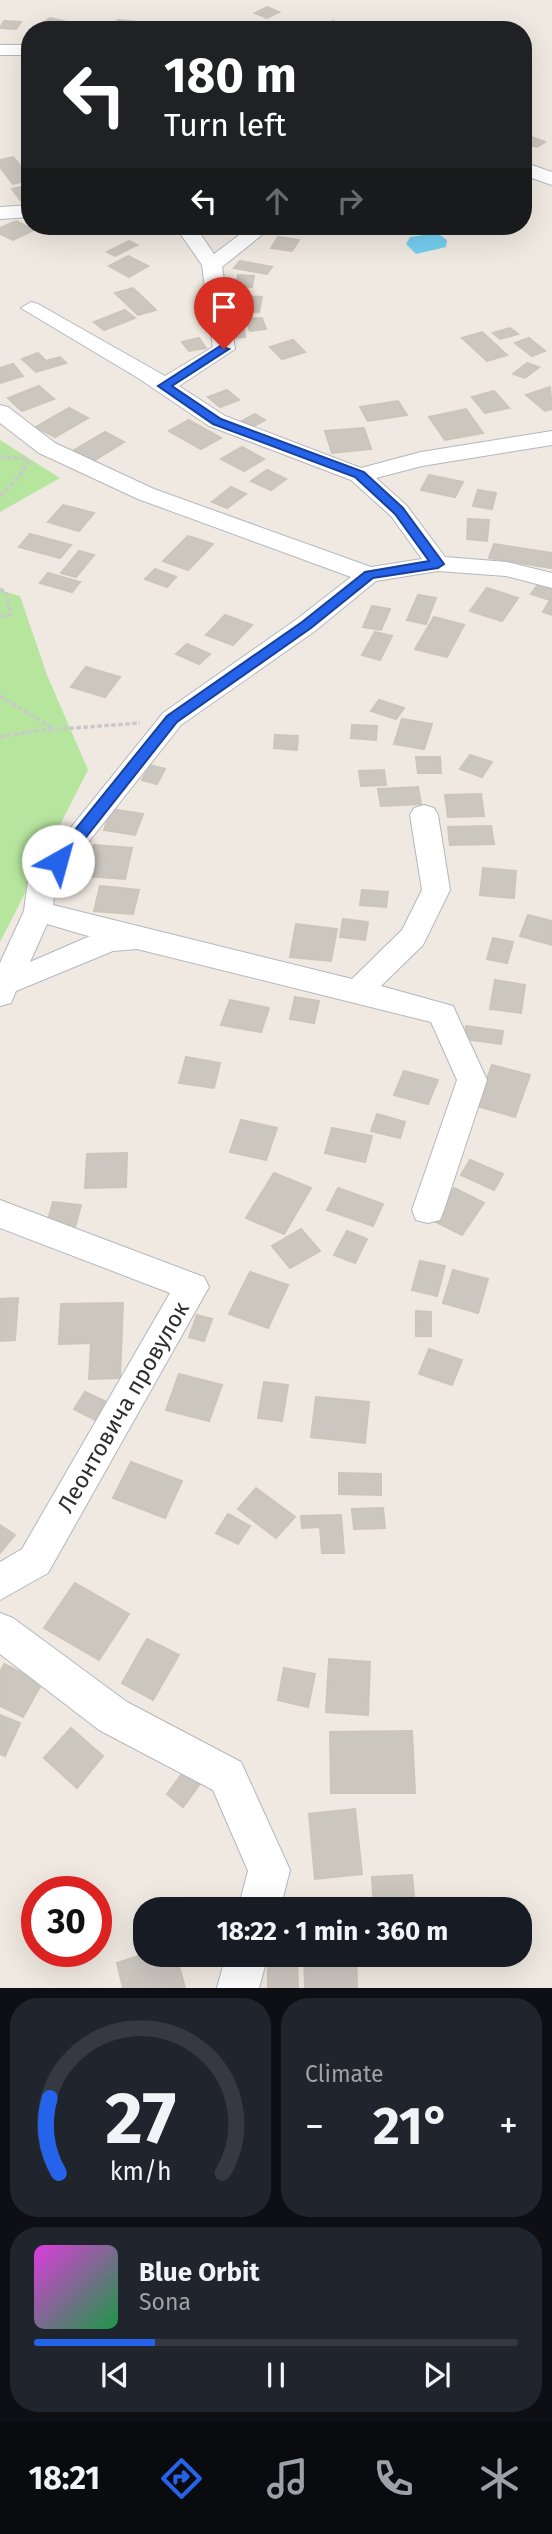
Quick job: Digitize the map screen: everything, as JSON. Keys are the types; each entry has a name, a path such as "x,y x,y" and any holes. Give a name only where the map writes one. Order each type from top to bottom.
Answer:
{"street":[{"path":"0,50 21,50"},
{"path":"532,173 552,179"},
{"path":"164,386 224,349 212,265 190,235"},
{"path":"212,265 251,235"},
{"path":"31,308 164,386 217,421 359,475 399,511 438,564"},
{"path":"0,412 47,448 146,494 369,575 438,564 507,569 552,581"},
{"path":"359,475 421,459 552,438"},
{"path":"4,989 38,911 42,881 172,719 306,625 369,575"},
{"path":"359,990 413,937 436,890 424,815"},
{"path":"38,911 144,942 359,990 442,1014 472,1080 428,1210"},
{"path":"4,989 110,940 144,942"},
{"name":"Леонтовича провулок","path":"0,1214 192,1287 35,1561 0,1582"},
{"path":"0,1631 113,1716 227,1776 270,1870 262,1897"},
{"path":"238,1988 244,1967"}],"path":[{"path":"0,496 18,478 30,459"},
{"path":"0,589 6,592 11,614 0,617"},
{"path":"0,696 53,729"},
{"path":"0,737 29,729 97,728 172,719"}],"green space":[{"path":"0,440 60,478 0,512"},
{"path":"0,590 20,596 47,675 88,770 0,942"}],"water":[{"path":"440,235 447,240 446,247 416,254 406,244 410,237"}],"building":[{"path":"267,7 279,12 267,18 255,13"},
{"path":"4,21 21,22 16,29 0,28"},
{"path":"532,137 545,142 537,147 532,145"},
{"path":"13,157 21,167 21,182 13,184 0,167 0,160"},
{"path":"21,187 21,201 12,189"},
{"path":"16,221 21,224 21,235 24,235 13,240 0,234 0,228"},
{"path":"278,237 299,240 292,251 271,248"},
{"path":"129,241 137,245 115,256 107,252"},
{"path":"128,256 148,266 129,277 109,266"},
{"path":"240,261 272,267 267,274 234,268"},
{"path":"238,275 254,276 252,287 236,286"},
{"path":"133,288 156,310 138,315 115,293"},
{"path":"244,296 262,297 259,312 240,311"},
{"path":"125,310 135,318 104,330 94,322"},
{"path":"262,318 266,329 250,331 246,319"},
{"path":"227,320 243,320 245,337 229,338"},
{"path":"510,328 518,334 500,339 493,333"},
{"path":"482,332 507,355 487,361 462,338"},
{"path":"199,338 206,348 189,351 182,342"},
{"path":"529,338 545,351 532,356 515,343"},
{"path":"293,340 305,352 282,359 270,347"},
{"path":"38,353 46,361 60,357 66,363 36,372 22,359"},
{"path":"527,363 539,367 525,378 513,374"},
{"path":"13,364 23,376 0,383 0,368"},
{"path":"39,386 54,399 22,411 8,398"},
{"path":"550,387 552,409 545,411 526,395"},
{"path":"227,390 239,400 220,407 208,397"},
{"path":"494,391 509,408 485,413 472,397"},
{"path":"398,401 407,415 368,421 360,407"},
{"path":"69,408 88,418 55,437 36,427"},
{"path":"466,409 483,433 445,440 429,417"},
{"path":"255,414 265,420 252,427 242,421"},
{"path":"189,420 221,438 201,449 169,431"},
{"path":"364,428 371,449 332,453 325,431"},
{"path":"105,432 124,442 90,463 71,452"},
{"path":"242,447 264,459 244,471 221,459"},
{"path":"267,470 286,479 271,490 251,481"},
{"path":"429,475 463,482 455,497 421,490"},
{"path":"231,487 246,494 227,508 212,502"},
{"path":"478,490 496,493 492,509 473,506"},
{"path":"63,505 94,513 79,531 48,522"},
{"path":"468,519 489,520 487,541 467,539"},
{"path":"30,534 71,545 60,558 19,547"},
{"path":"188,536 213,544 188,570 163,561"},
{"path":"494,544 552,553 551,568 489,558"},
{"path":"79,551 94,555 76,577 61,573"},
{"path":"155,569 176,577 167,587 145,579"},
{"path":"48,573 80,582 72,592 40,583"},
{"path":"537,586 552,590 552,615 543,612 550,600 531,594"},
{"path":"487,588 518,598 502,621 470,611"},
{"path":"418,595 436,598 426,624 407,620"},
{"path":"372,606 390,609 381,630 363,627"},
{"path":"225,615 252,625 233,645 206,635"},
{"path":"434,617 464,625 447,657 415,649"},
{"path":"375,632 392,636 380,660 362,655"},
{"path":"187,644 210,654 199,664 176,654"},
{"path":"86,667 120,677 105,697 71,687"},
{"path":"379,700 404,708 396,719 371,711"},
{"path":"402,719 432,724 424,749 394,744"},
{"path":"352,725 377,726 376,740 351,738"},
{"path":"275,735 298,736 297,750 274,748"},
{"path":"470,755 492,762 482,777 460,769"},
{"path":"416,757 440,757 441,773 418,773"},
{"path":"150,765 165,769 157,784 142,780"},
{"path":"384,770 386,785 361,786 359,771"},
{"path":"418,787 421,804 381,806 378,789"},
{"path":"481,794 484,816 448,817 445,795"},
{"path":"111,809 143,814 135,835 104,830"},
{"path":"491,826 494,844 450,845 448,827"},
{"path":"94,845 132,848 125,879 86,876"},
{"path":"483,868 516,871 514,898 480,895"},
{"path":"100,886 139,890 133,914 94,911"},
{"path":"362,890 388,892 386,907 360,905"},
{"path":"528,915 552,921 552,945 520,936"},
{"path":"343,919 368,922 365,940 340,937"},
{"path":"296,924 337,929 331,961 290,957"},
{"path":"493,938 513,942 507,963 487,959"},
{"path":"495,980 525,985 521,1013 490,1009"},
{"path":"295,997 319,1001 314,1023 290,1019"},
{"path":"230,1000 269,1008 261,1032 221,1025"},
{"path":"466,1026 503,1031 501,1044 464,1039"},
{"path":"186,1057 220,1063 214,1088 179,1083"},
{"path":"492,1065 530,1075 515,1117 477,1106"},
{"path":"404,1071 438,1080 428,1104 394,1095"},
{"path":"377,1114 405,1122 400,1138 371,1131"},
{"path":"241,1120 277,1128 266,1160 230,1152"},
{"path":"332,1128 372,1136 365,1162 325,1153"},
{"path":"127,1153 126,1187 85,1188 87,1154"},
{"path":"470,1160 503,1174 494,1190 461,1175"},
{"path":"274,1173 311,1188 284,1234 246,1218"},
{"path":"338,1188 383,1204 373,1226 327,1210"},
{"path":"454,1188 484,1203 462,1235 432,1220"},
{"path":"53,1202 81,1205 74,1231 46,1227"},
{"path":"301,1229 320,1251 290,1268 272,1246"},
{"path":"347,1231 367,1239 355,1263 334,1255"},
{"path":"420,1261 445,1266 437,1296 412,1290"},
{"path":"453,1270 488,1279 478,1313 443,1303"},
{"path":"250,1272 288,1285 268,1328 229,1314"},
{"path":"18,1298 15,1340 0,1341 0,1299"},
{"path":"123,1303 120,1378 89,1379 91,1343 59,1344 61,1304"},
{"path":"416,1311 431,1312 431,1336 416,1336"},
{"path":"197,1315 212,1319 204,1341 189,1337"},
{"path":"429,1349 462,1360 452,1385 419,1374"},
{"path":"179,1374 222,1385 209,1421 166,1410"},
{"path":"264,1382 288,1385 282,1421 258,1418"},
{"path":"85,1392 117,1407 105,1425 74,1409"},
{"path":"316,1397 369,1402 365,1443 311,1437"},
{"path":"131,1462 182,1481 165,1518 113,1498"},
{"path":"339,1473 381,1474 381,1495 339,1494"},
{"path":"256,1488 295,1517 276,1538 238,1509"},
{"path":"383,1508 385,1528 354,1529 352,1509"},
{"path":"228,1514 250,1526 238,1544 216,1533"},
{"path":"341,1515 344,1553 322,1553 320,1527 302,1528 301,1516"},
{"path":"0,1525 15,1535 0,1553"},
{"path":"75,1583 129,1614 99,1660 44,1628"},
{"path":"147,1639 179,1655 153,1700 122,1683"},
{"path":"329,1659 370,1662 368,1715 326,1712"},
{"path":"4,1664 42,1683 23,1717 0,1706 0,1672"},
{"path":"284,1668 315,1674 308,1707 278,1700"},
{"path":"0,1715 20,1723 5,1756 0,1754"},
{"path":"71,1728 103,1756 77,1788 44,1758"},
{"path":"412,1731 415,1793 331,1793 330,1732"},
{"path":"184,1771 200,1784 183,1807 167,1794"},
{"path":"355,1809 362,1874 315,1879 309,1814"},
{"path":"412,1875 414,1897 373,1897 372,1877"},
{"path":"133,1958 133,1967 179,1967 185,1988 123,1988 117,1963"},
{"path":"268,1967 297,1967 298,1988 268,1988"},
{"path":"304,1967 356,1967 357,1988 305,1988"}],"route":[{"path":"58,861 172,719 306,625 369,575 438,564 399,511 359,475 217,421 164,386 224,349"}]}
